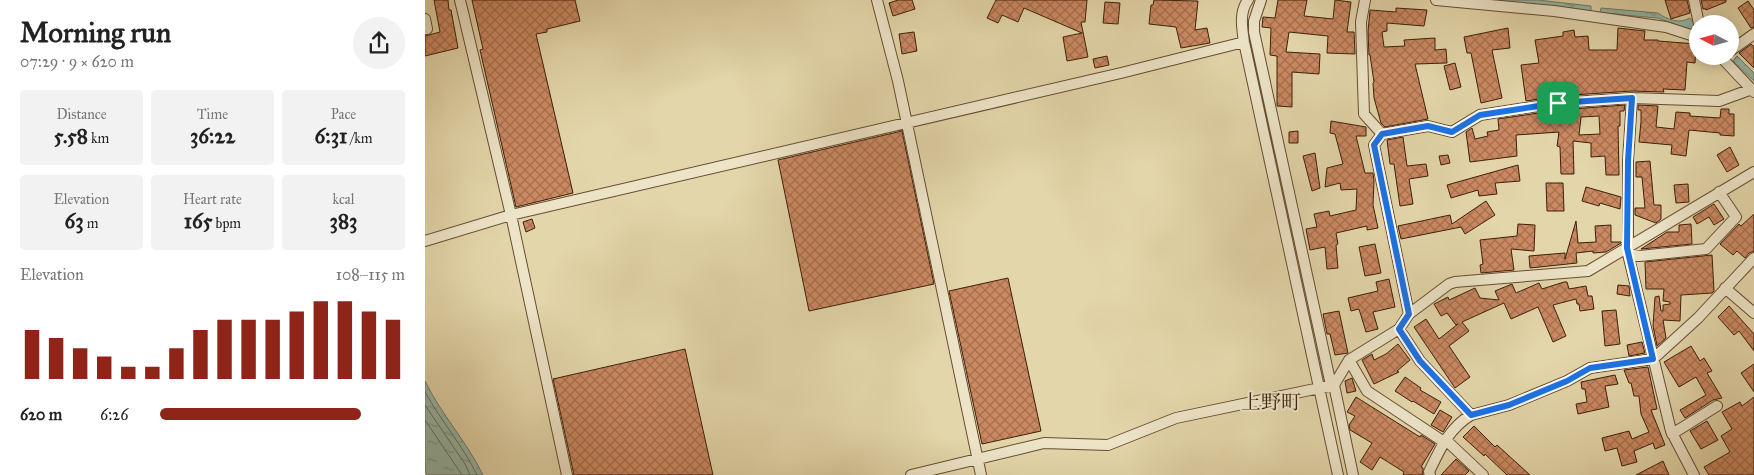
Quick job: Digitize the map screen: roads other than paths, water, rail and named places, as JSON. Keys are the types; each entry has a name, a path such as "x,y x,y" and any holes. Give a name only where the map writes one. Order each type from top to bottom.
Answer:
{"street":[{"path":"460,0 511,215 567,475"},
{"path":"877,0 898,81 981,475"},
{"path":"1248,0 1244,6 1241,26 1244,42 1338,475"},
{"path":"1261,0 1254,21 1254,32 1353,475"},
{"path":"1365,0 1361,22 1364,114 1382,134"},
{"path":"1436,0 1554,11 1666,27 1689,34"},
{"path":"1694,0 1697,15"},
{"path":"425,19 427,29 425,29"},
{"path":"1739,44 1754,34"},
{"path":"425,241 511,215 1121,73 1244,42"},
{"path":"1409,314 1374,145 1382,134 1428,126 1452,132 1480,115 1558,103 1632,98 1719,101 1753,90 1732,65"},
{"path":"1632,98 1628,161 1628,251 1653,359 1673,434 1694,475"},
{"path":"1261,123 1273,120"},
{"path":"1269,160 1281,156"},
{"path":"911,475 1044,443 1108,446 1176,418 1332,385 1349,360 1399,329 1409,314 1449,284 1588,271 1628,251 1719,192 1754,172"},
{"path":"1628,251 1640,256 1706,249 1736,217 1719,192"},
{"path":"1429,475 1444,442 1453,429 1471,415 1509,405 1567,381 1590,368 1653,359 1699,318 1754,258"},
{"path":"1725,288 1754,313"},
{"path":"1399,329 1420,361 1471,415"},
{"path":"1349,360 1367,391 1444,442 1449,443 1483,475"},
{"path":"1673,434 1717,406"}],"water":[{"path":"1490,0 1538,0 1591,6 1591,11"},
{"path":"1601,8 1658,13 1666,18 1678,21 1689,18 1689,30 1658,18 1600,13"},
{"path":"1739,58 1754,73 1754,81 1737,65 1739,65"},
{"path":"425,381 483,475 427,475 425,471"}],"district":[{"name":"上野町","path":"1271,402"}]}
